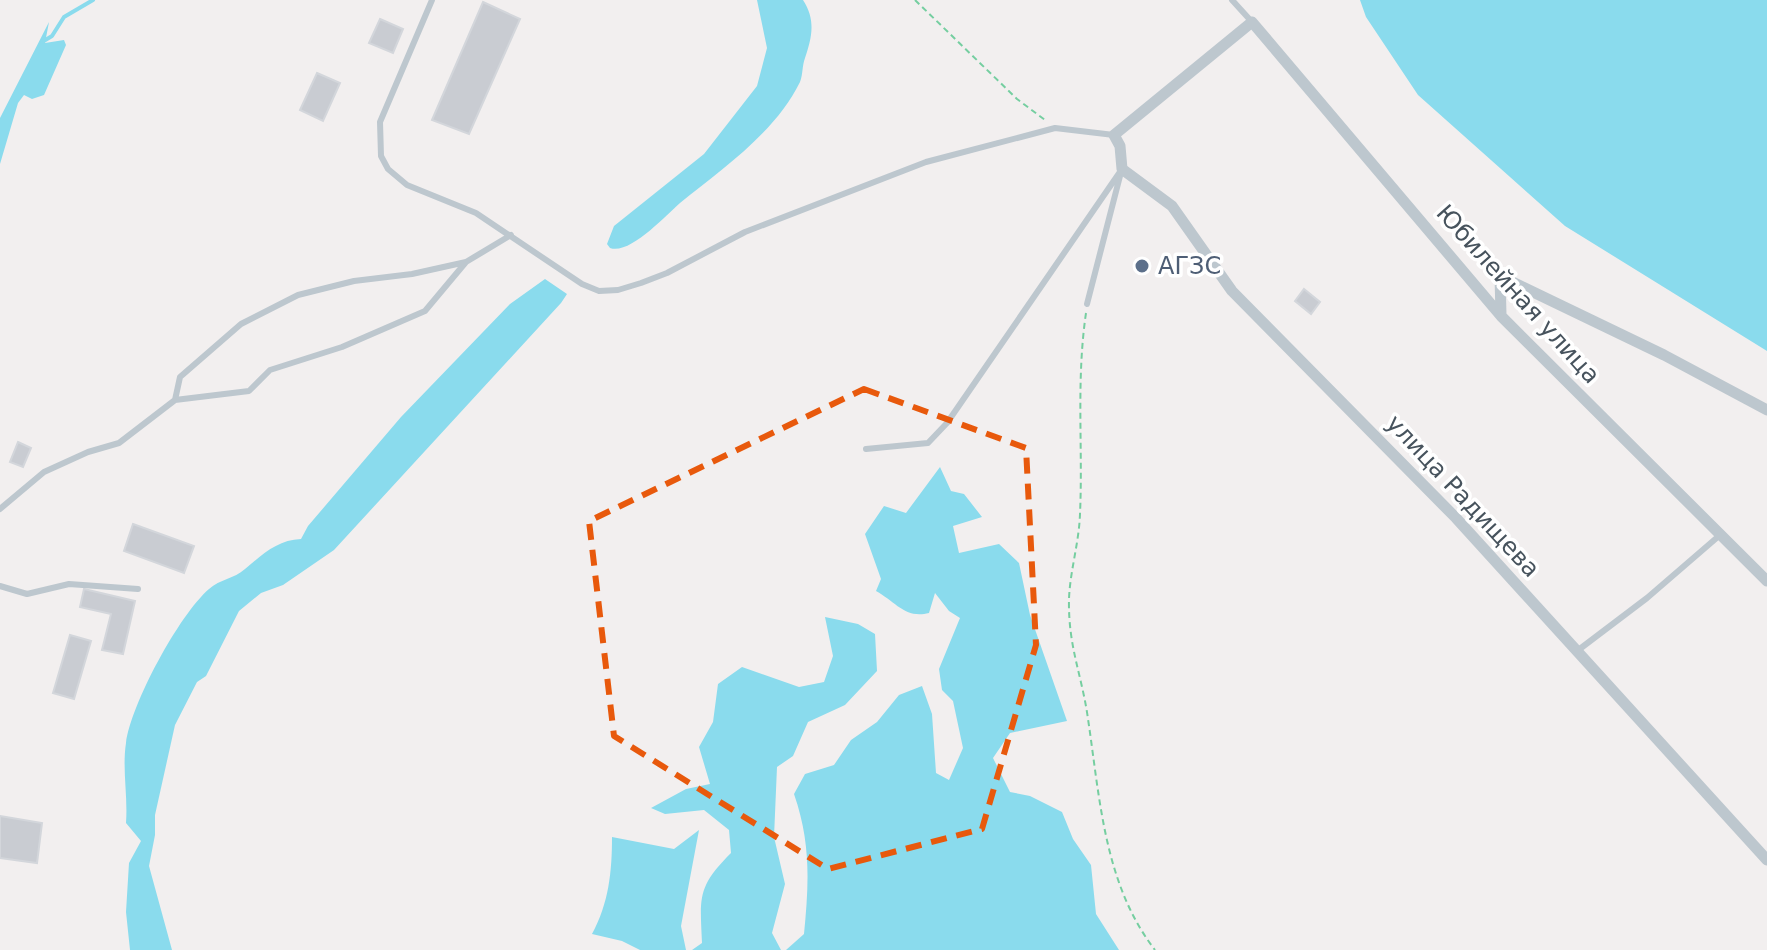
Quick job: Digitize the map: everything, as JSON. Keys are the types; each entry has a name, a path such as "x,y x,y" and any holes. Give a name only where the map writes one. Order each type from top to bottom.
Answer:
{"street":[{"path":"1122,169 1120,146 1114,135 1252,22"},
{"name":"Юбилейная улица","path":"1252,22 1501,316 1767,581"},
{"name":"улица Радищева","path":"1122,169 1172,206 1232,291 1456,518 1707,790 1767,860"},
{"path":"1501,316 1500,276 1664,355 1767,410"}],"lane":[{"path":"432,0 380,122 381,156 388,169 407,185 476,213 582,284 599,291 618,290 667,273 745,232 926,162 1055,128 1114,135"},
{"path":"1232,0 1252,22"},
{"path":"1087,304 1122,169"},
{"path":"866,449 928,443 947,423 1122,169"},
{"path":"175,400 180,377 241,324 298,295 354,281 412,274 466,262 511,235"},
{"path":"0,509 44,472 88,452 119,443 175,400 249,391 270,370 342,347 425,311 466,262"},
{"path":"1576,651 1647,598 1720,535"},
{"path":"0,586 27,594 69,584 138,589"}],"path":[{"path":"915,0 1017,99 1055,128"},
{"path":"1087,304 1078,407 1080,516 1069,597 1071,650 1088,716 1097,794 1116,875 1134,923 1155,950"}],"highlighted area":[{"path":"864,389 1026,448 1036,645 982,829 828,869 614,736 589,521"}],"water":[{"path":"757,0 803,0 810,15 811,36 801,79 789,100 777,118 746,149 647,233 627,246 610,248 607,244 614,226 704,154 757,86 767,48"},
{"path":"1360,0 1767,0 1767,351 1565,226 1418,95 1366,17"},
{"path":"49,22 45,43 64,40 66,45 44,95 32,99 24,95 18,103 0,164 0,118"},
{"path":"545,279 567,294 561,303 334,550 283,585 261,593 239,611 206,676 197,682 175,725 155,815 149,866 172,950 130,950 126,912 129,863 141,841 126,823 126,743 137,706 171,639 197,601 213,586 241,572 278,545 301,539 308,526 401,417 510,304"},
{"path":"940,467 951,491 964,494 982,517 953,526 959,553 999,544 1019,563 1030,615 1067,721 1010,733 993,758 1010,792 1030,796 1062,812 1073,839 1091,865 1096,914 1119,950 786,950 804,934 807,863 800,812 794,794 805,774 834,765 851,740 877,722 899,695 922,686 932,714 936,773 949,780 963,748 953,701 942,690 939,669 960,618 949,611 935,593 929,613 913,614 876,591 881,579 865,534 884,506 906,513"},
{"path":"825,617 858,624 875,634 877,671 845,705 808,722 793,756 777,767 774,837 785,884 772,933 781,950 692,950 702,943 701,903 706,884 731,853 729,830 704,810 665,814 651,808 686,789 710,784 699,747 713,722 718,684 742,667 799,687 824,682 833,656"},
{"path":"699,830 681,926 686,950 640,950 622,941 592,934 608,887 612,837 674,849"}],"building":[{"path":"483,2 520,19 469,134 432,120"},
{"path":"380,19 403,29 393,53 369,43"},
{"path":"317,73 340,83 323,121 300,110"},
{"path":"1304,289 1320,302 1311,314 1295,301"},
{"path":"18,442 31,448 23,467 10,462"},
{"path":"133,524 194,546 184,573 124,551"},
{"path":"84,589 135,601 123,654 102,650 111,614 80,607"},
{"path":"70,635 91,641 74,699 53,693"},
{"path":"0,816 42,823 37,863 0,858"}],"waterway":[{"path":"42,42 52,36 64,17 93,0"}],"place":[{"name":"АГЗС","path":"1142,266"}]}
